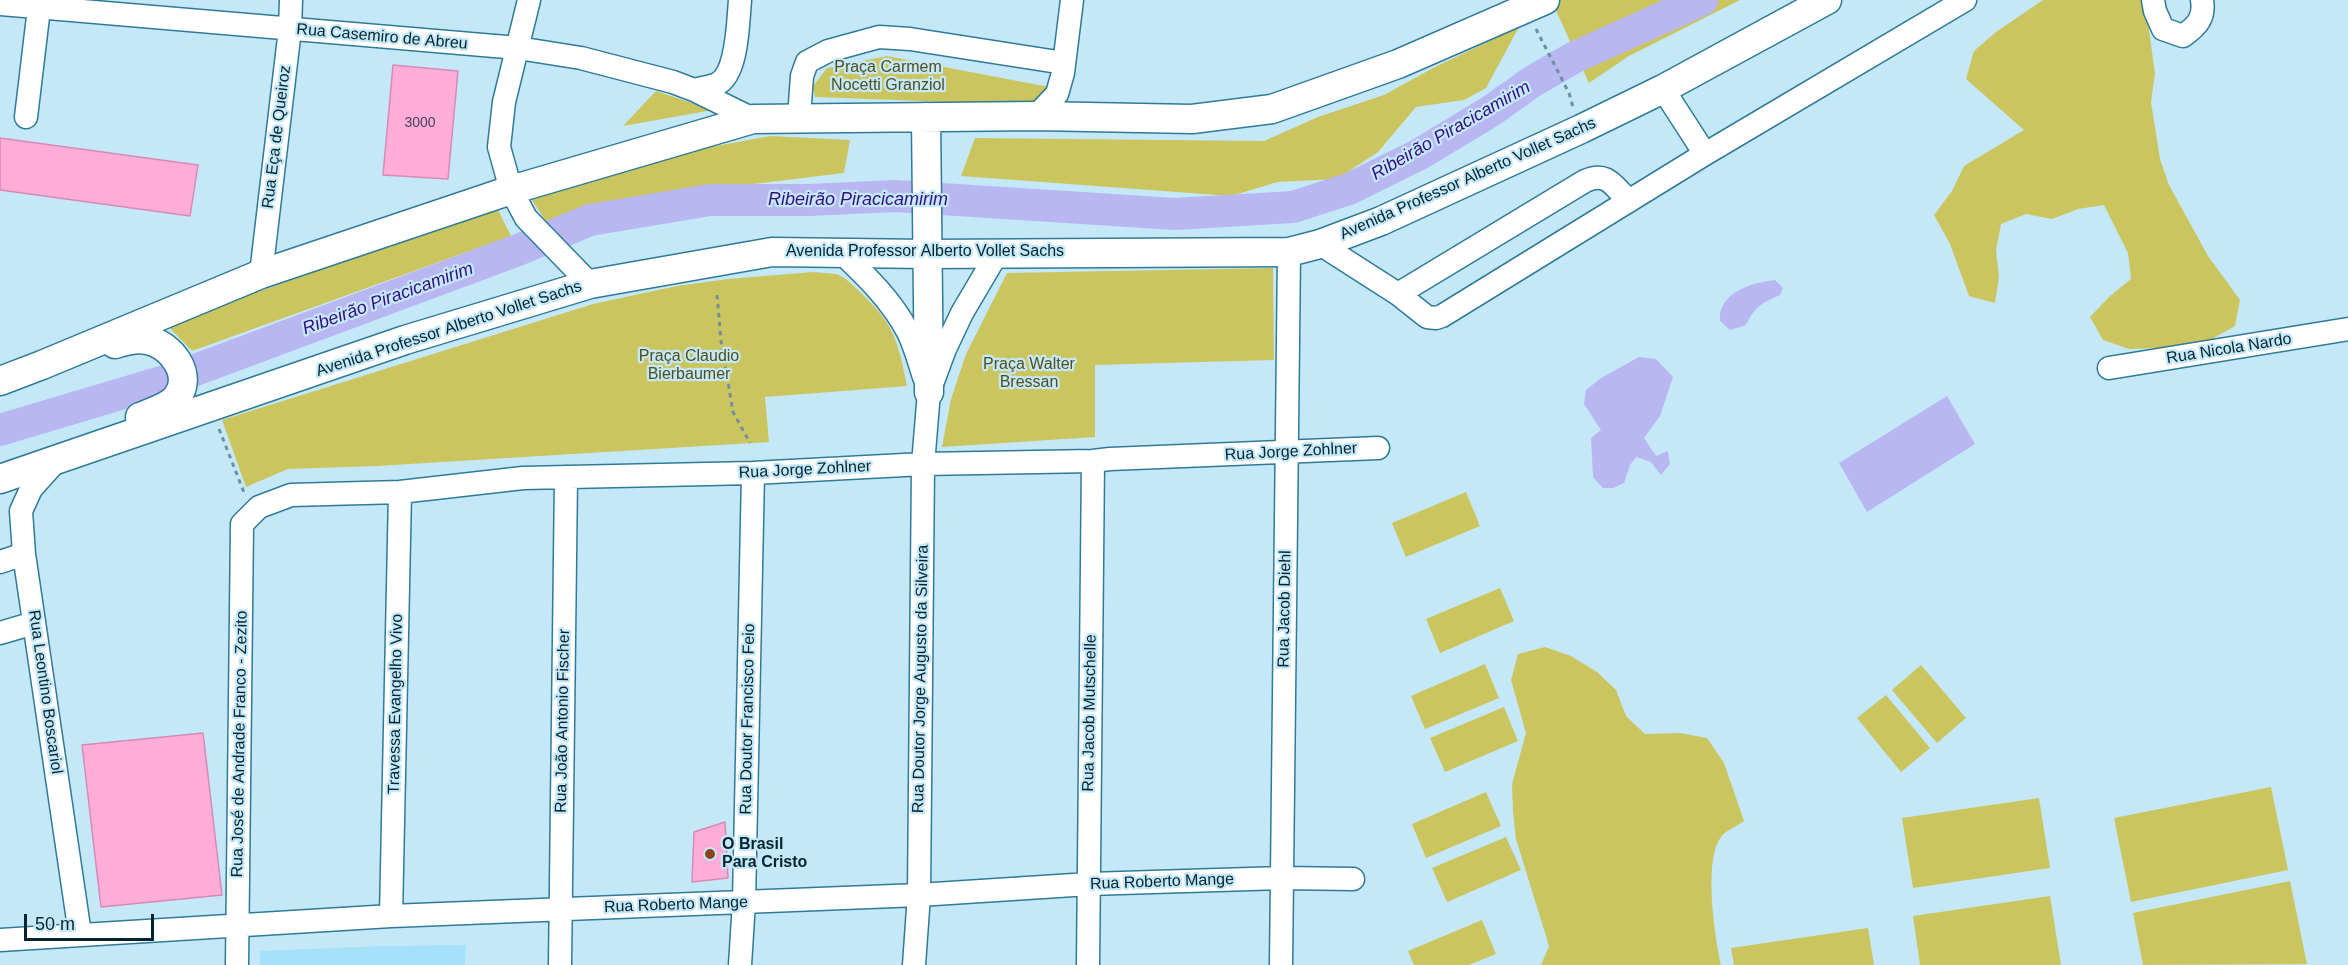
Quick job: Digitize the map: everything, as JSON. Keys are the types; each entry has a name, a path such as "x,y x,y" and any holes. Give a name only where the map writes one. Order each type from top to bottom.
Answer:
{"main road":[{"path":"0,381 261,274 511,190 753,119 1036,116 1192,119 1272,109 1398,64 1506,9 1545,0"},
{"name":"Avenida Professor Alberto Vollet Sachs","path":"0,479 405,340 582,276 772,252 926,254 1289,252 1320,244 1381,221 1663,89 1827,0"},
{"path":"926,117 929,392"},
{"path":"42,365 134,339 160,344 182,368 184,382 177,397 162,407 87,438 67,450 57,460"}],"street":[{"name":"Rua Eça de Queiroz","path":"261,274 290,29 291,0"},
{"path":"529,0 504,102 499,130 499,147 511,190 526,218 582,276"},
{"path":"694,90 717,84 726,77 733,58 740,0"},
{"path":"1036,116 1057,94 1065,63 1072,0"},
{"path":"1320,244 1398,294 1427,317 1442,316 1705,154 1965,0"},
{"path":"2153,0 2163,29 2182,36 2197,26 2204,11 2202,0"},
{"name":"Rua Casemiro de Abreu","path":"0,4 39,4 290,29 518,48 581,58 694,90 753,119"},
{"path":"26,117 39,4"},
{"path":"799,117 802,76 807,62 828,51 879,37 910,39 1065,63"},
{"path":"1663,89 1705,154"},
{"path":"1398,294 1596,176 1604,177 1629,201"},
{"name":"Rua Doutor Jorge Augusto da Silveira","path":"914,965 919,895 923,464 929,392 945,349 962,313 998,252"},
{"name":"Rua Jacob Diehl","path":"1281,965 1289,252"},
{"name":"Rua Doutor Jorge Augusto da Silveira","path":"842,253 868,277 895,309 909,334 929,392"},
{"name":"Rua Nicola Nardo","path":"2109,368 2348,329"},
{"name":"Rua Jorge Zohlner","path":"247,519 259,507 291,495 400,492 523,478 753,473 923,464 1093,461 1378,448"},
{"name":"Rua Leontino Boscariol","path":"57,460 31,489 21,511 24,554 80,934"},
{"name":"Rua Jacob Mutschelle","path":"1088,965 1093,461"},
{"name":"Rua Doutor Francisco Feio","path":"740,965 744,902 753,473"},
{"name":"Rua João Antonio Fischer","path":"560,965 566,477"},
{"name":"Travessa Evangelho Vivo","path":"391,916 400,492"},
{"name":"Rua José de Andrade Franco - Zezito","path":"237,965 247,519"},
{"path":"0,562 24,554"},
{"path":"0,633 34,623"},
{"name":"Rua Roberto Mange","path":"0,940 391,916 919,895 1089,884 1282,878 1353,879"}],"path":[{"path":"1538,35 1569,93"},
{"path":"717,294 721,341 734,412 750,443"},
{"path":"211,407 247,519"}],"shaded area":[{"path":"1775,280 1783,288 1780,295 1760,306 1746,325 1730,330 1720,321 1724,303 1730,296 1747,286"},
{"path":"1639,357 1656,359 1673,377 1660,416 1644,438 1656,456 1668,451 1670,464 1661,475 1651,462 1636,457 1630,465 1624,483 1613,488 1603,488 1593,477 1591,438 1601,430 1584,404 1586,390 1601,378"},
{"path":"1947,396 1975,444 1867,512 1839,463"},
{"path":"466,945 465,965 260,965 260,951"}],"green space":[{"path":"1560,0 1740,0 1629,56 1589,83 1553,4"},
{"path":"2043,0 2145,0 2155,74 2151,102 2160,159 2169,185 2208,256 2240,300 2235,326 2212,339 2185,347 2129,349 2103,340 2090,317 2110,296 2131,279 2128,253 2104,205 2078,209 2052,219 2026,214 2001,224 1996,250 1999,277 1995,303 1969,296 1950,244 1934,215 1952,191 1964,166 2024,130 1966,79 1974,51 1996,32"},
{"path":"1519,27 1486,88 1464,100 1416,107 1378,152 1337,179 1278,182 1231,196 961,176 975,138 1264,141 1318,117 1384,95 1435,67"},
{"name":"Praça Carmem Nocetti Granziol","path":"887,56 1049,87 1029,105 815,97 813,86 827,68"},
{"path":"656,91 713,110 623,126"},
{"path":"770,136 850,140 844,173 605,202 548,224 529,196 700,149"},
{"path":"497,208 511,236 192,351 166,324"},
{"name":"Praça Walter Bressan","path":"1273,268 1274,360 1095,365 1095,437 942,447 951,399 966,354 1007,273"},
{"name":"Praça Claudio Bierbaumer","path":"813,272 836,274 843,277 880,313 897,344 907,386 765,397 769,442 377,466 288,469 246,487 222,420 593,304 677,286"},
{"path":"1466,492 1480,526 1406,557 1392,523"},
{"path":"1500,588 1514,621 1440,653 1426,619"},
{"path":"1545,647 1571,656 1597,672 1616,690 1626,716 1645,734 1680,733 1707,738 1724,763 1744,821 1721,837 1713,863 1712,899 1721,965 1541,965 1549,946 1516,839 1513,812 1512,784 1526,733 1511,680 1518,654"},
{"path":"1485,664 1499,698 1425,729 1411,696"},
{"path":"1921,665 1966,718 1937,743 1892,690"},
{"path":"1886,695 1930,748 1901,772 1857,718"},
{"path":"1504,707 1518,741 1445,772 1430,738"},
{"path":"2271,787 2288,870 2131,902 2114,818"},
{"path":"1486,792 1501,826 1426,858 1412,824"},
{"path":"2039,798 2050,868 1913,888 1902,818"},
{"path":"1506,837 1521,870 1447,902 1432,868"},
{"path":"2290,881 2307,964 2143,965 2133,913"},
{"path":"2050,896 2061,965 1920,965 1913,916"},
{"path":"1482,920 1496,954 1469,965 1414,965 1408,951"},
{"path":"1868,928 1874,965 1734,965 1731,948"}],"building":[{"path":"393,65 458,71 448,179 383,175"},
{"path":"0,138 198,165 190,216 0,190"},
{"path":"203,733 222,895 101,907 82,745"},
{"name":"O Brasil Para Cristo","path":"725,822 728,878 692,882 694,832"}],"waterway":[{"name":"Ribeirão Piracicamirim","path":"0,430 171,379 518,250 590,220 710,200 809,200 895,196 1175,214 1293,207 1349,189 1418,155 1491,111 1533,81 1575,57 1702,0"}],"place":[{"name":"O Brasil Para Cristo","path":"710,854"}]}
